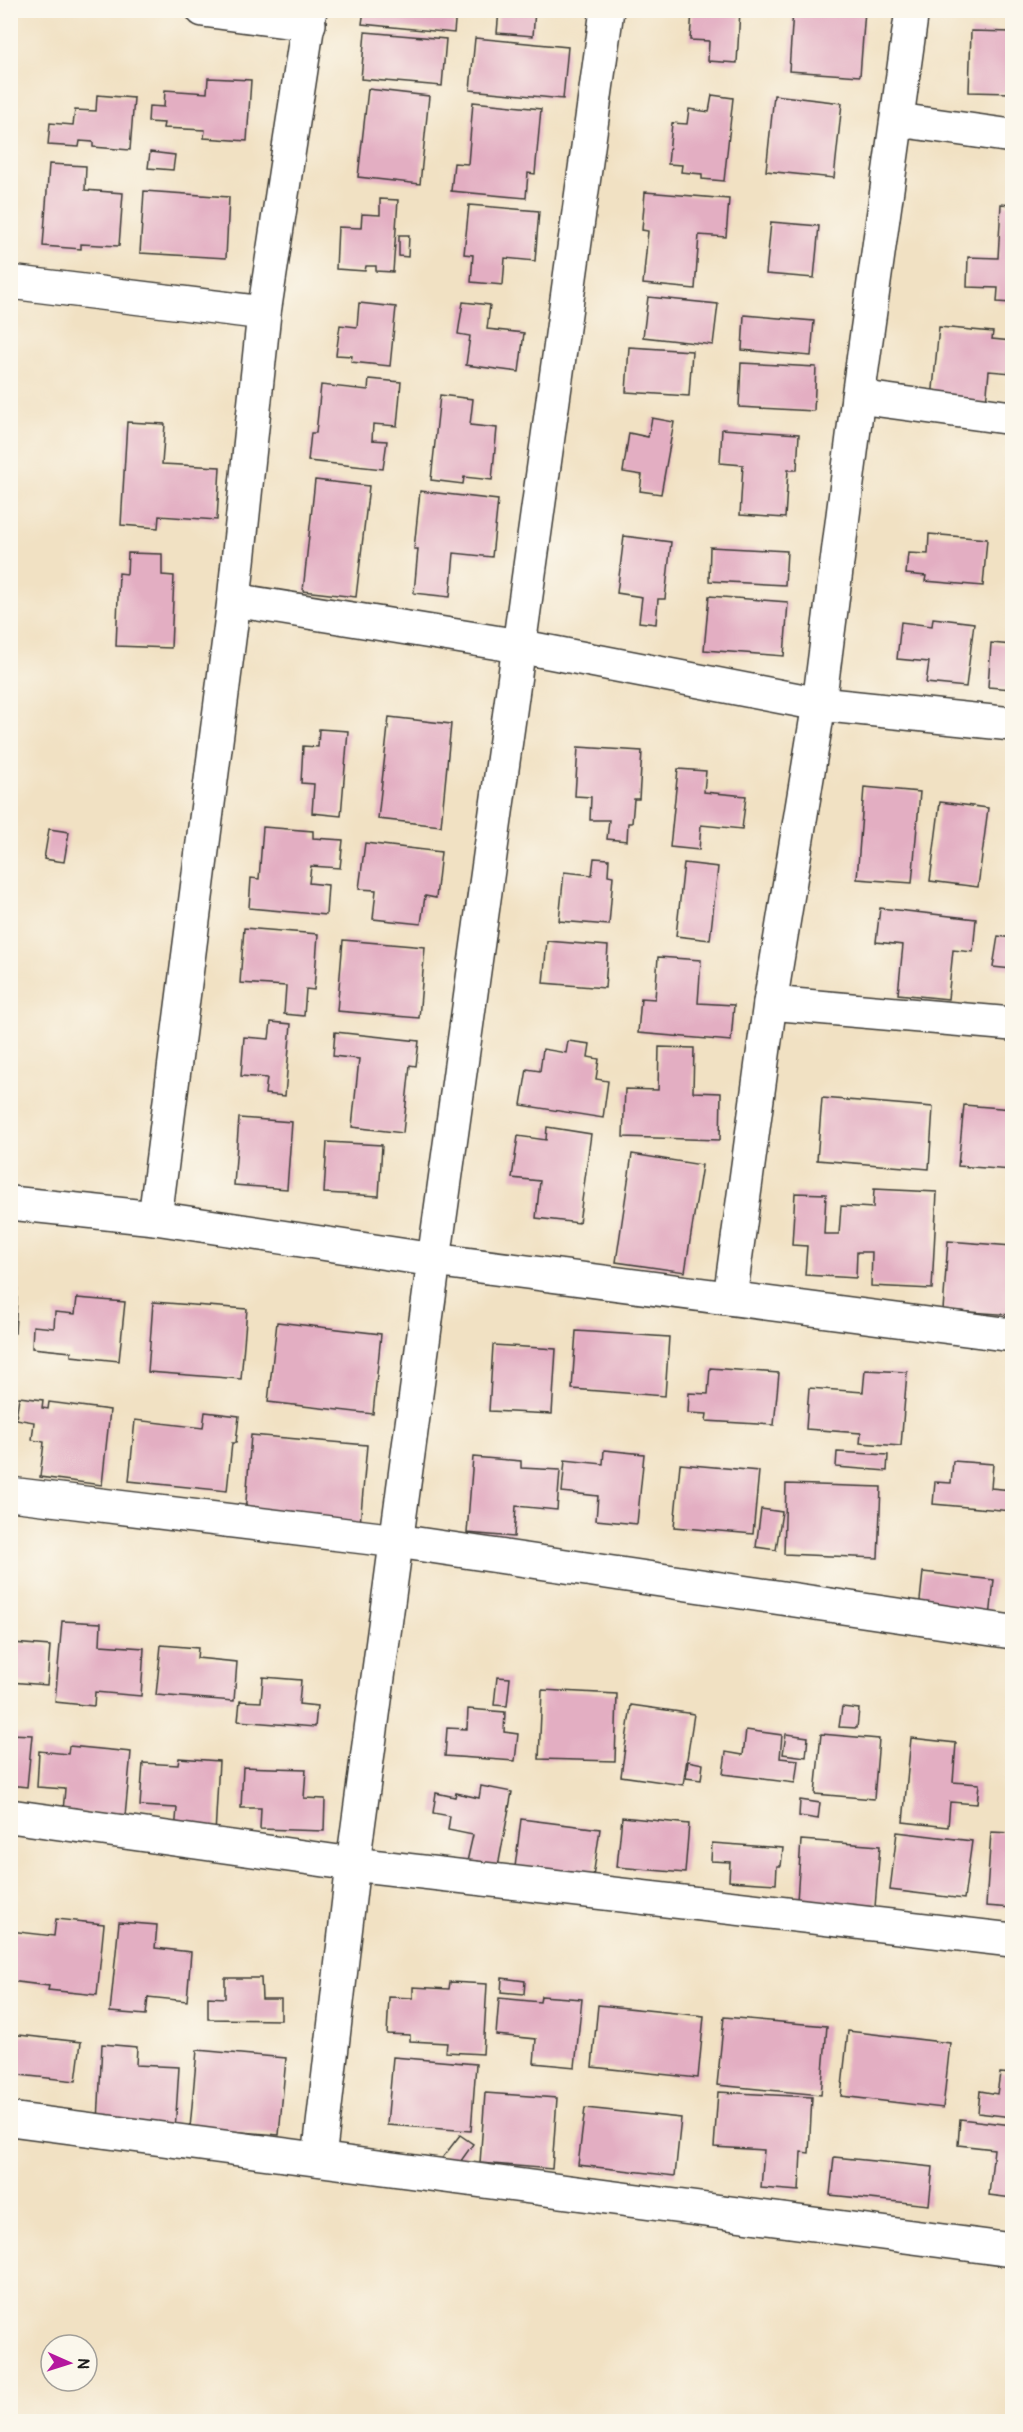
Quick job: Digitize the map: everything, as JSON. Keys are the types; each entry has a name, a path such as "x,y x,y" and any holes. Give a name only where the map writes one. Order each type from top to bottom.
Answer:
{"street":[{"path":"155,1218 234,600 264,313 310,17 203,10"},
{"path":"319,2159 353,1864 518,646 607,10"},
{"path":"730,1298 770,1003 819,704 858,397 912,10"},
{"path":"898,120 1012,136"},
{"path":"10,282 264,313"},
{"path":"858,397 1012,418"},
{"path":"234,600 518,646 819,704 1012,724"},
{"path":"770,1003 1012,1024"},
{"path":"10,1203 155,1218 434,1260 1012,1335"},
{"path":"10,1494 397,1541 1012,1632"},
{"path":"10,1816 353,1864 1012,1940"},
{"path":"10,2119 1012,2250"}],"building":[{"path":"364,10 456,10 454,33 362,24"},
{"path":"499,10 535,10 533,36 497,33"},
{"path":"692,10 740,10 737,63 708,61 709,41 690,40"},
{"path":"793,10 865,10 860,76 789,71"},
{"path":"971,31 1012,32 1012,93 969,92"},
{"path":"365,32 446,39 442,86 361,79"},
{"path":"475,38 568,47 563,99 470,90"},
{"path":"208,78 251,80 247,141 204,138 205,130 163,128 164,123 148,122 149,106 164,107 165,90 207,93"},
{"path":"368,89 429,96 420,184 358,177"},
{"path":"97,95 134,98 130,150 93,147 93,142 80,141 79,147 48,145 50,123 73,125 75,110 96,111"},
{"path":"712,95 733,98 724,181 702,179 702,174 681,172 682,165 668,164 672,123 687,124 689,109 709,112"},
{"path":"774,95 842,103 834,178 766,171"},
{"path":"473,102 541,109 535,174 528,173 526,198 451,191 454,163 468,164"},
{"path":"10,132 17,132 14,155 10,154"},
{"path":"150,152 175,155 173,170 148,168"},
{"path":"49,164 86,166 85,190 123,193 119,246 81,244 81,249 43,246"},
{"path":"144,191 229,197 226,258 140,253"},
{"path":"645,192 729,199 726,237 699,235 695,289 643,284 648,231 642,230"},
{"path":"380,199 398,200 393,272 376,271 376,266 366,266 365,271 336,269 338,227 361,228 362,214 380,215"},
{"path":"1001,204 1012,205 1012,303 997,302 998,288 967,287 968,257 998,258"},
{"path":"469,205 539,211 535,261 505,258 503,285 471,282 473,255 464,254"},
{"path":"771,222 819,226 814,278 766,274"},
{"path":"399,235 409,235 408,257 399,256"},
{"path":"648,297 718,304 713,345 643,337"},
{"path":"463,302 490,305 487,329 524,333 519,372 466,365 470,336 458,334"},
{"path":"359,303 396,307 390,366 351,362 352,356 336,355 340,325 357,327"},
{"path":"744,315 814,321 811,356 742,350"},
{"path":"939,327 993,332 992,339 1012,341 1012,373 989,371 986,404 932,399"},
{"path":"629,347 692,351 689,396 626,392"},
{"path":"741,363 816,367 814,411 739,407"},
{"path":"369,379 401,382 397,426 373,424 372,440 387,441 383,469 308,461 311,433 316,433 321,385 368,390"},
{"path":"440,395 473,399 470,425 497,428 492,480 464,477 463,484 431,480"},
{"path":"652,418 674,422 661,494 640,491 642,475 623,472 629,433 648,437"},
{"path":"127,422 165,424 162,464 220,467 217,520 159,516 158,528 121,525"},
{"path":"722,429 799,434 797,470 788,470 785,518 740,515 743,465 720,463"},
{"path":"315,480 369,486 356,597 303,591"},
{"path":"420,491 498,500 492,557 454,553 450,597 414,593 418,549 414,549"},
{"path":"929,534 987,539 983,586 925,581 926,576 906,574 908,553 928,554"},
{"path":"624,536 671,542 665,599 658,599 656,624 639,622 642,597 617,593"},
{"path":"710,547 787,551 785,585 709,581"},
{"path":"128,553 162,554 162,575 174,576 171,648 116,646 119,573 127,574"},
{"path":"709,596 788,602 784,656 704,650"},
{"path":"933,618 974,623 966,687 926,683 929,662 897,659 901,622 932,626"},
{"path":"991,643 1012,645 1012,689 988,687"},
{"path":"389,717 451,724 441,826 378,819"},
{"path":"319,729 348,731 341,816 312,813 314,784 301,783 303,746 318,747"},
{"path":"578,747 642,751 639,799 634,799 632,823 628,823 627,841 607,839 609,820 590,820 591,797 575,796"},
{"path":"678,769 706,771 704,792 746,796 742,829 701,825 699,850 670,847"},
{"path":"864,787 920,792 912,883 857,879"},
{"path":"940,802 988,808 978,887 930,881"},
{"path":"263,827 313,831 313,838 343,840 340,868 311,866 309,883 328,885 326,915 249,908 251,878 259,879"},
{"path":"49,829 69,832 64,862 44,859"},
{"path":"365,843 441,852 436,898 425,896 421,924 373,919 376,890 359,889"},
{"path":"594,858 609,859 608,875 613,876 609,925 559,921 564,872 592,875"},
{"path":"684,863 718,867 710,940 676,936"},
{"path":"880,908 976,919 973,952 953,950 948,999 898,994 903,945 876,942"},
{"path":"244,928 318,934 314,990 306,989 304,1016 284,1014 286,986 240,983"},
{"path":"998,936 1012,938 1012,969 993,967"},
{"path":"343,940 425,947 419,1018 337,1011"},
{"path":"547,941 608,946 605,988 543,983"},
{"path":"658,957 701,960 698,1003 734,1005 731,1041 638,1033 641,998 655,999"},
{"path":"271,1022 291,1024 285,1096 265,1094 267,1078 241,1076 244,1037 269,1039"},
{"path":"335,1032 419,1041 416,1066 410,1065 403,1133 352,1127 359,1059 333,1056"},
{"path":"568,1041 590,1044 588,1057 599,1059 596,1079 608,1081 603,1118 521,1105 527,1069 540,1071 543,1049 566,1053"},
{"path":"659,1047 694,1048 693,1092 721,1093 720,1140 623,1137 625,1089 658,1090"},
{"path":"822,1098 933,1107 929,1169 817,1160"},
{"path":"964,1105 1012,1109 1012,1170 958,1166"},
{"path":"239,1118 292,1122 287,1189 234,1185"},
{"path":"547,1127 591,1134 579,1223 536,1218 540,1181 512,1178 518,1136 546,1140"},
{"path":"327,1142 382,1145 379,1196 324,1193"},
{"path":"632,1154 702,1165 685,1272 616,1262"},
{"path":"874,1189 937,1192 932,1289 871,1286 872,1252 857,1252 856,1278 805,1275 807,1246 792,1245 795,1193 826,1194 824,1234 839,1234 841,1206 873,1208"},
{"path":"948,1241 1012,1246 1012,1315 943,1310"},
{"path":"10,1278 18,1278 15,1333 10,1333"},
{"path":"77,1298 125,1302 119,1361 71,1356 71,1352 32,1348 33,1326 54,1328 55,1312 75,1314"},
{"path":"153,1302 247,1309 241,1379 148,1372"},
{"path":"277,1322 381,1334 373,1414 268,1402"},
{"path":"576,1331 669,1337 665,1396 572,1389"},
{"path":"493,1345 556,1349 552,1414 489,1411"},
{"path":"710,1368 779,1373 774,1425 706,1421 707,1414 688,1413 689,1393 708,1394"},
{"path":"865,1370 907,1372 901,1446 860,1443 861,1433 806,1429 809,1388 863,1392"},
{"path":"19,1397 43,1400 42,1408 48,1409 49,1402 110,1410 102,1485 40,1477 44,1442 32,1440 34,1422 16,1419"},
{"path":"205,1412 239,1416 236,1443 232,1443 227,1491 129,1481 135,1420 203,1428"},
{"path":"251,1435 367,1445 360,1525 245,1515"},
{"path":"604,1450 644,1454 637,1524 596,1520 598,1496 562,1492 565,1460 603,1464"},
{"path":"837,1452 888,1455 887,1471 836,1467"},
{"path":"473,1457 521,1461 521,1468 560,1470 557,1510 516,1506 514,1537 467,1533"},
{"path":"953,1461 993,1464 991,1488 1012,1490 1012,1511 933,1504 935,1482 951,1483"},
{"path":"680,1464 759,1471 753,1534 674,1527"},
{"path":"786,1484 881,1487 878,1558 784,1554"},
{"path":"761,1509 782,1512 776,1550 756,1547"},
{"path":"923,1572 994,1580 990,1618 919,1610"},
{"path":"10,1610 15,1610 13,1643 50,1646 47,1685 10,1682"},
{"path":"62,1621 101,1623 100,1645 144,1648 141,1696 95,1692 94,1706 55,1702"},
{"path":"161,1645 198,1648 197,1658 237,1662 234,1701 156,1695"},
{"path":"263,1677 301,1680 299,1704 317,1706 315,1727 238,1721 240,1701 261,1702"},
{"path":"497,1677 510,1678 507,1706 494,1705"},
{"path":"542,1690 617,1694 615,1761 539,1759"},
{"path":"631,1705 694,1714 683,1785 621,1776"},
{"path":"842,1707 859,1709 857,1728 839,1727"},
{"path":"468,1709 505,1712 504,1732 518,1734 515,1761 445,1756 447,1728 467,1729"},
{"path":"746,1730 782,1735 780,1758 798,1760 795,1783 723,1774 726,1752 743,1755"},
{"path":"10,1734 32,1735 27,1787 10,1785"},
{"path":"786,1734 808,1737 806,1757 783,1754"},
{"path":"821,1734 879,1739 874,1799 815,1794"},
{"path":"911,1738 956,1743 953,1782 979,1784 977,1804 950,1802 948,1827 903,1822"},
{"path":"69,1746 131,1752 125,1817 63,1811 65,1789 37,1787 39,1751 68,1754"},
{"path":"179,1758 219,1761 215,1835 175,1832 177,1808 140,1806 143,1763 178,1765"},
{"path":"688,1761 703,1764 701,1780 686,1778"},
{"path":"243,1767 306,1769 304,1798 325,1799 324,1831 260,1829 261,1808 241,1808"},
{"path":"481,1786 512,1792 497,1872 466,1866 473,1835 448,1830 450,1816 433,1813 436,1793 455,1797 456,1793 479,1798"},
{"path":"800,1800 820,1803 818,1819 799,1816"},
{"path":"622,1817 689,1824 685,1873 617,1867"},
{"path":"521,1819 600,1829 593,1877 515,1867"},
{"path":"897,1832 972,1841 964,1899 890,1890"},
{"path":"991,1832 1012,1833 1012,1908 986,1906"},
{"path":"801,1840 880,1846 875,1907 797,1901"},
{"path":"712,1843 783,1848 781,1866 777,1866 776,1884 729,1881 730,1862 711,1861"},
{"path":"56,1919 104,1924 97,1995 48,1990 49,1986 10,1981 10,1931 54,1936"},
{"path":"119,1922 157,1925 155,1948 191,1952 187,2001 148,1997 146,2015 110,2012"},
{"path":"225,1978 261,1978 262,1999 281,1999 281,2020 208,2019 208,1997 225,1998"},
{"path":"502,1978 525,1981 524,1994 501,1992"},
{"path":"450,1982 487,1984 483,2054 446,2052 447,2043 410,2041 410,2035 387,2034 389,1997 413,1998 413,1987 449,1989"},
{"path":"541,1996 582,1999 575,2067 534,2063 536,2039 496,2035 499,1998 540,2002"},
{"path":"598,2005 704,2016 698,2078 592,2067"},
{"path":"724,2017 827,2026 821,2095 717,2085"},
{"path":"848,2031 950,2043 943,2108 841,2096"},
{"path":"10,2034 81,2042 76,2081 10,2074"},
{"path":"102,2044 137,2047 136,2065 179,2067 175,2131 98,2122"},
{"path":"197,2050 286,2058 279,2135 190,2128"},
{"path":"393,2057 476,2064 471,2131 387,2125"},
{"path":"1000,2073 1012,2074 1012,2117 978,2113 980,2091 997,2094"},
{"path":"718,2092 812,2097 809,2153 801,2152 799,2191 761,2188 764,2150 714,2147"},
{"path":"485,2093 557,2098 552,2169 480,2163"},
{"path":"585,2108 681,2118 675,2176 578,2165"},
{"path":"960,2119 1012,2125 1012,2198 989,2195 994,2149 958,2145"},
{"path":"460,2135 473,2144 453,2172 440,2161"},
{"path":"834,2157 933,2167 929,2205 830,2195"}]}
